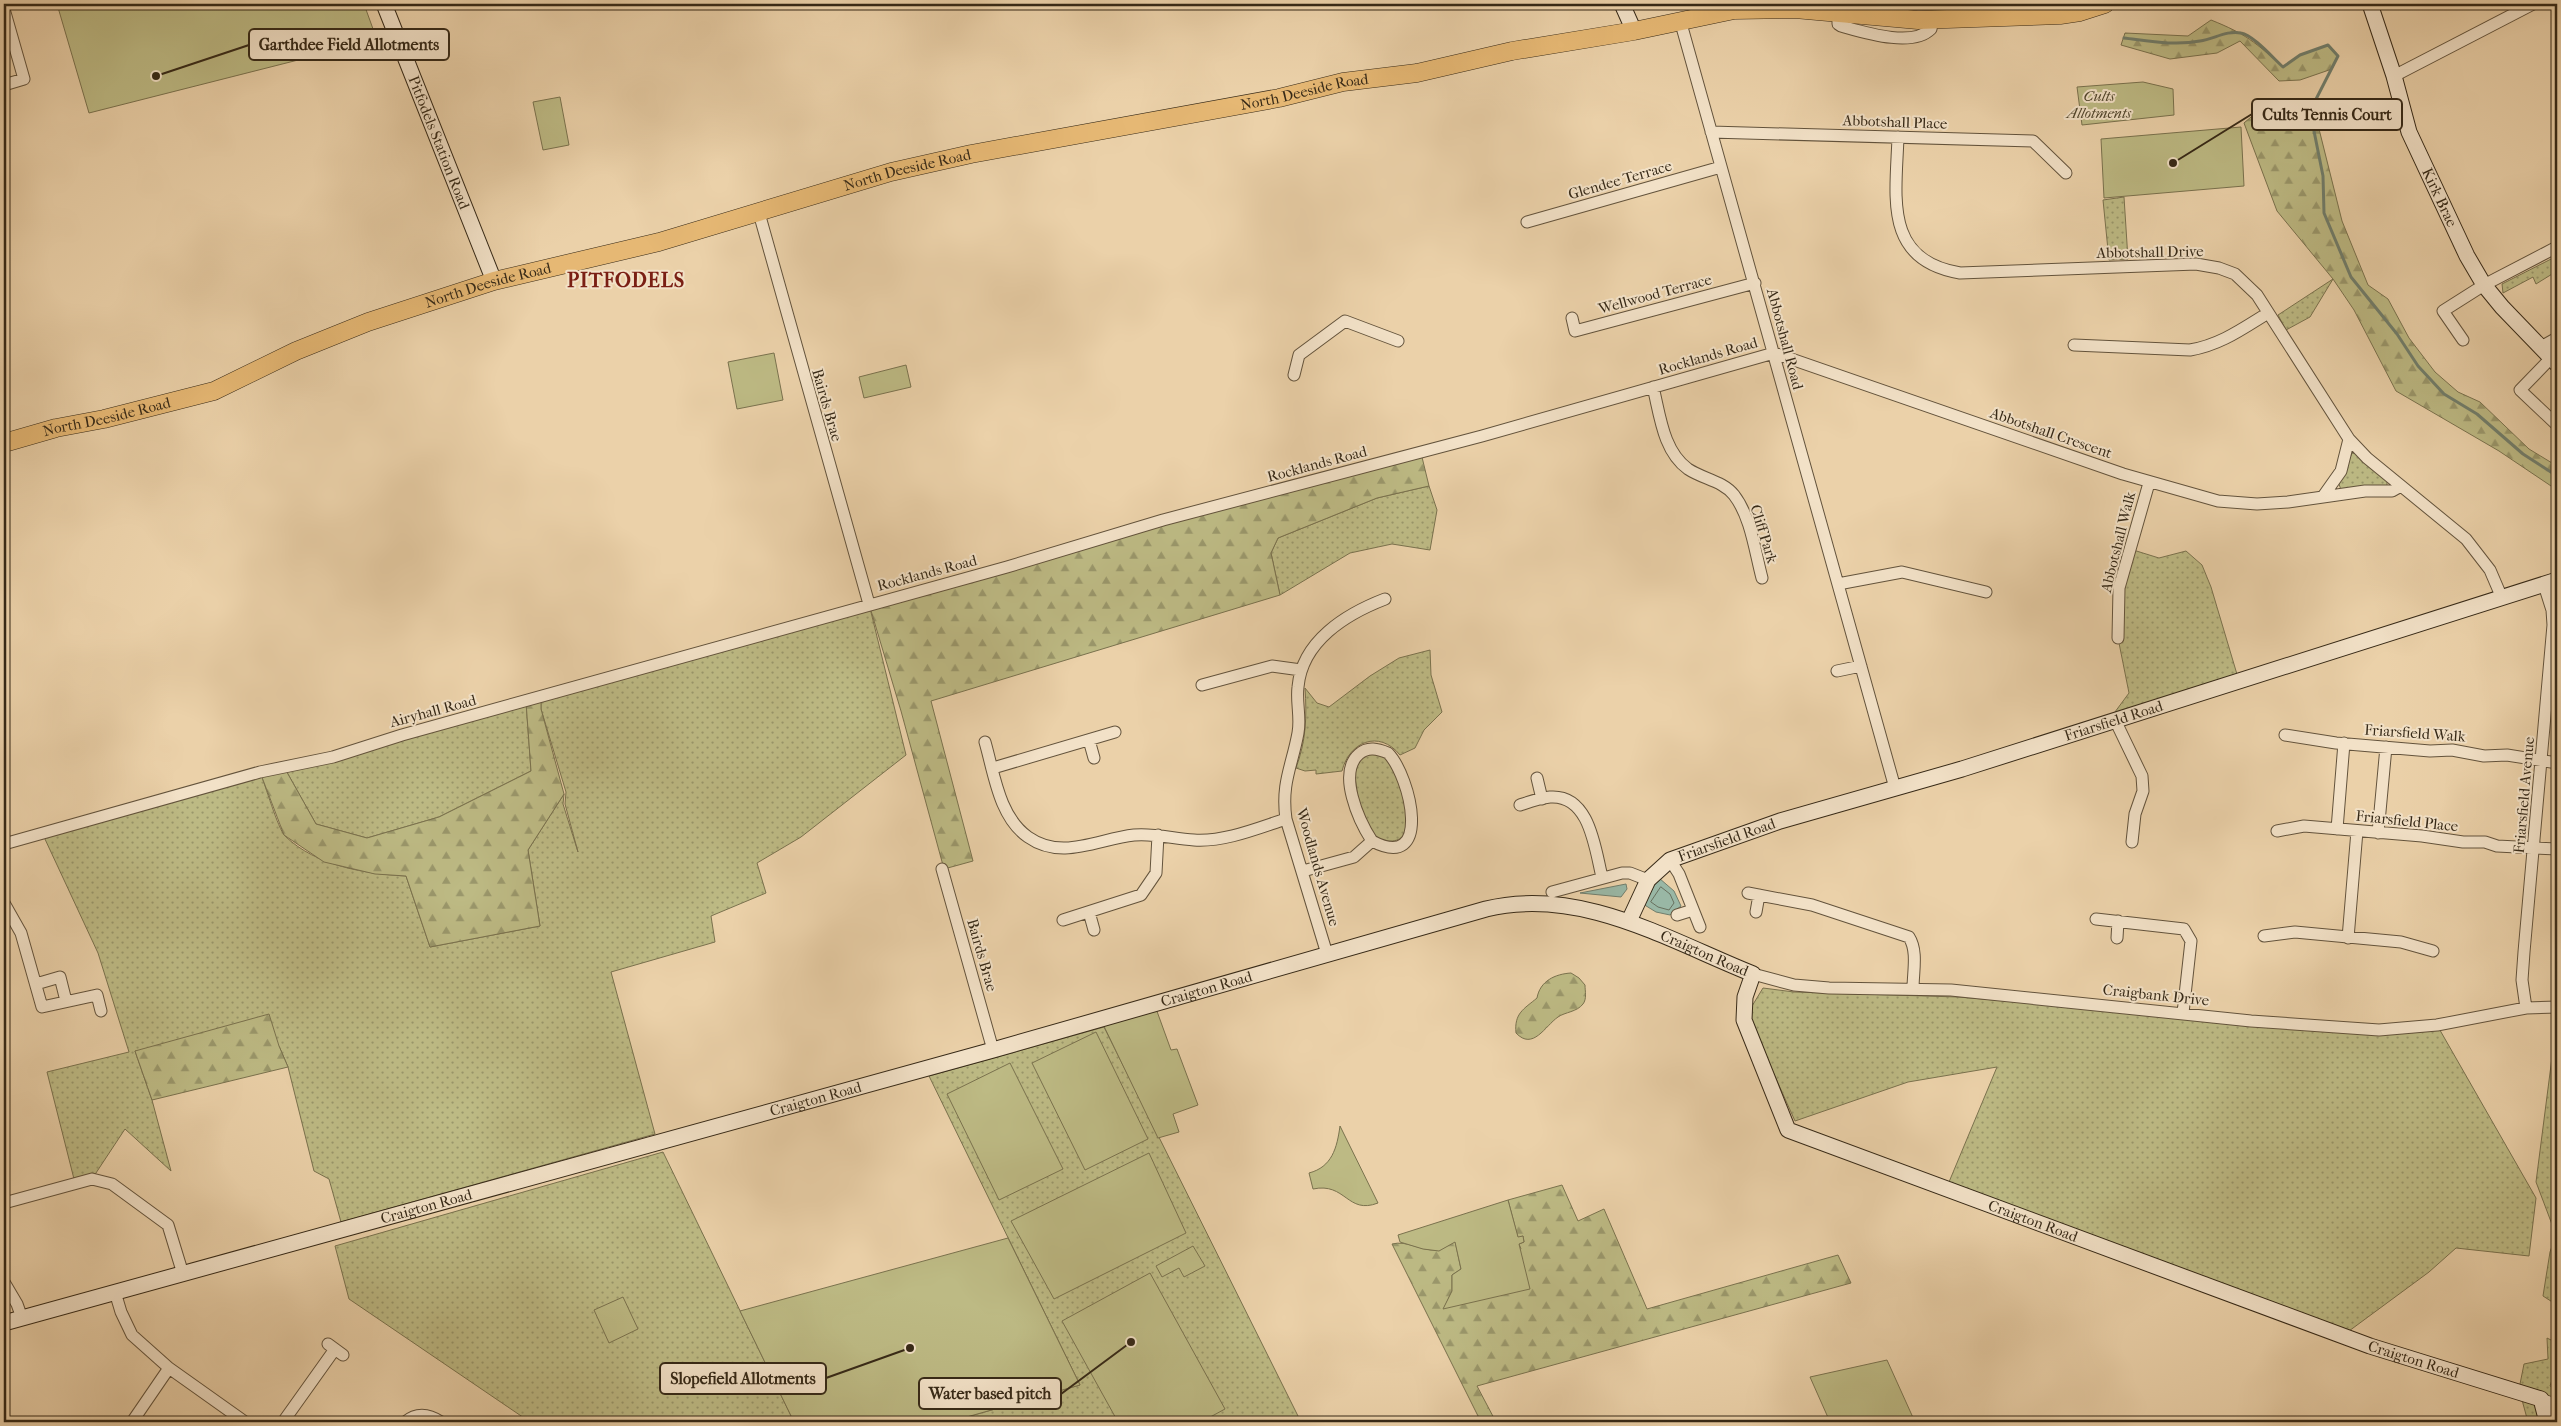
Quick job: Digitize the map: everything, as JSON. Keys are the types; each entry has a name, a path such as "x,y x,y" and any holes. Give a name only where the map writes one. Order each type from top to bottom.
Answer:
{"main road":[{"name":"North Deeside Road","path":"4,443 56,428 104,419 214,391 296,351 359,326 494,281 659,242 882,175 971,154 1279,98 1344,82 1417,73 1512,51 1634,32 1680,20 1734,10 1766,8 1933,19 2022,8 2080,12 2105,4"}],"street":[{"name":"Pitfodels Station Road","path":"384,4 494,281"},
{"path":"1622,4 1634,32"},
{"name":"Kirk Brae","path":"2370,4 2394,76 2409,132 2467,256 2484,285 2550,357"},
{"path":"2394,76 2533,4"},
{"path":"4,9 24,79 4,85"},
{"name":"Abbotshall Road","path":"1680,20 1895,788"},
{"name":"Abbotshall Place","path":"1711,132 2033,142 2066,173"},
{"name":"Abbotshall Drive","path":"1898,137 1896,216 1901,234 1912,251 1928,264 1943,270 1960,273 2203,264 2235,274 2257,295 2349,439 2401,486 2466,539 2479,553 2490,570 2502,598"},
{"name":"Glendee Terrace","path":"1527,222 1721,167"},
{"name":"Bairds Brae","path":"759,213 869,604"},
{"path":"2463,340 2443,311 2484,285 2557,247"},
{"name":"Wellwood Terrace","path":"1572,318 1575,331 1754,284"},
{"path":"2074,346 2190,350 2208,347 2226,340 2268,313"},
{"path":"1294,375 1299,355 1345,321 1398,341"},
{"path":"2557,338 2550,357 2520,390 2557,425"},
{"name":"Rocklands Road","path":"869,604 1007,567 1163,520 1482,436 1774,353"},
{"name":"Abbotshall Crescent","path":"1774,353 2149,483 2233,503 2288,502 2324,495 2392,491 2401,486"},
{"name":"Cliff Park","path":"1653,387 1666,440 1675,456 1689,470 1712,479 1734,494 1744,513 1762,578"},
{"path":"2324,495 2341,471 2349,439"},
{"name":"Abbotshall Walk","path":"2118,638 2119,588 2149,483"},
{"path":"1838,584 1902,572 1986,592"},
{"name":"Friarsfield Road","path":"1670,860 1780,821 1895,788 2551,583"},
{"name":"Friarsfield Avenue","path":"2526,1008 2522,980 2553,625 2551,583"},
{"name":"Woodlands Avenue","path":"1327,954 1286,819 1284,801 1285,781 1299,730 1297,690 1301,670 1307,656 1316,644 1340,620 1360,608 1385,599"},
{"name":"Airyhall Road","path":"4,844 260,772 333,757 402,735 869,604"},
{"path":"1202,685 1272,666 1301,670"},
{"path":"1837,671 1861,666"},
{"path":"2115,720 2142,776 2142,791 2135,814 2132,842"},
{"path":"993,768 1115,732"},
{"name":"Friarsfield Walk","path":"2285,735 2312,741 2430,751 2452,750 2484,756 2507,756 2557,763"},
{"path":"1089,740 1094,758"},
{"path":"985,742 1001,798 1011,819 1028,837 1048,846 1079,848 1135,835 1158,835 1194,840 1216,839 1286,819"},
{"path":"2337,829 2344,743"},
{"path":"2378,833 2386,747"},
{"path":"1370,748 1388,753 1394,760 1403,776 1413,814 1410,832 1406,840 1398,845 1387,846 1372,841 1357,812 1350,782 1352,762 1363,750 1370,748"},
{"path":"1537,778 1542,799"},
{"path":"1520,805 1550,797 1564,799 1574,804 1582,812 1602,877"},
{"name":"Friarsfield Place","path":"2277,831 2304,826 2557,849"},
{"path":"2348,938 2357,831"},
{"path":"1063,920 1140,895 1156,874 1158,835"},
{"path":"1302,871 1354,857 1372,841"},
{"path":"1629,921 1648,880 1670,860 1679,874 1700,927"},
{"name":"Bairds Brae","path":"942,869 993,1050"},
{"path":"1552,892 1602,877 1630,873 1648,880"},
{"path":"1756,912 1754,894 1812,905 1909,937 1914,944 1913,989"},
{"path":"4,903 20,933 42,1007 96,995 101,1011"},
{"name":"Craigton Road","path":"4,1323 993,1050 1499,906 1518,904 1558,906 1597,912 1629,921 1752,974 1745,998 1744,1020 1788,1130 2370,1346 2541,1399"},
{"path":"1677,915 1693,910"},
{"path":"1089,912 1094,930"},
{"path":"2096,919 2184,929 2191,941 2183,1013"},
{"path":"2117,938 2118,921"},
{"path":"2264,936 2295,932 2401,942 2433,951"},
{"name":"Craigbank Drive","path":"1752,974 1794,985 1951,990 2251,1021 2379,1030 2437,1025 2526,1008 2557,1007"},
{"path":"36,984 60,977 66,1001"},
{"path":"4,1203 92,1179 112,1184 168,1225 183,1274"},
{"path":"4,1282 18,1304 22,1318"},
{"path":"115,1292 121,1312 132,1335 169,1368 245,1422"},
{"path":"283,1422 335,1349"},
{"path":"132,1422 169,1368"},
{"path":"2546,1422 2541,1399 2557,1404"},
{"path":"406,1422 421,1414 433,1417 441,1422"}],"green space":[{"path":"57,4 364,4 377,40 89,113"},
{"path":"2211,20 2250,39 2283,67 2300,55 2328,45 2338,56 2332,69 2300,80 2279,81 2240,41 2217,53 2170,59 2121,45 2125,33 2188,36"},
{"name":"Cults Allotments","path":"2143,82 2173,89 2174,115 2082,125 2077,87"},
{"path":"560,97 569,145 543,150 533,102"},
{"path":"2313,105 2342,221 2368,285 2388,299 2409,338 2435,372 2458,392 2480,402 2529,449 2557,466 2557,490 2499,451 2396,391 2354,310 2333,279 2277,211 2244,123 2258,111 2270,121"},
{"path":"2241,127 2244,186 2104,198 2101,139"},
{"path":"2124,197 2128,259 2109,260 2103,200"},
{"path":"2557,256 2557,271 2536,284 2533,277 2503,293 2502,284"},
{"path":"2333,279 2310,317 2286,330 2278,315"},
{"path":"774,353 783,400 737,409 728,362"},
{"path":"906,365 911,387 864,398 859,377"},
{"path":"1421,453 1429,486 1377,498 1278,538 1271,553 1280,595 931,701 973,861 944,869 901,711 869,604"},
{"path":"2352,453 2357,454 2387,481 2387,485 2384,487 2341,490 2339,484"},
{"path":"1429,486 1437,510 1430,550 1392,544 1350,553 1280,595 1271,553 1278,538 1377,498"},
{"path":"2130,549 2159,558 2186,551 2202,565 2211,587 2239,681 2109,720 2129,693 2118,638"},
{"path":"869,604 906,755 801,837 757,863 766,893 711,916 715,942 611,972 655,1134 341,1222 329,1179 314,1171 288,1067 279,1046 135,1051 152,1100 171,1171 125,1129 92,1179 75,1183 47,1072 129,1052 98,953 44,837 260,772 282,832 297,846 311,855 342,866 375,873 406,876 430,947 540,926 528,850 564,794 563,804 578,852 565,804 566,792 541,709 541,697"},
{"path":"1430,650 1431,675 1442,712 1424,730 1415,748 1400,755 1383,742 1366,742 1358,746 1351,753 1342,771 1316,774 1316,770 1305,771 1296,768 1305,729 1305,688 1317,703 1329,707 1370,676 1399,658"},
{"path":"541,697 541,709 564,794 528,850 540,926 430,947 406,876 375,874 324,862 284,835 260,772 284,767 316,824 367,838 439,817 531,771 526,702"},
{"path":"526,702 531,771 439,817 367,838 316,824 284,767"},
{"path":"1367,754 1385,757 1396,771 1400,782 1404,794 1407,817 1404,835 1397,840 1381,839 1373,834 1362,813 1356,787 1355,766"},
{"path":"1571,973 1585,985 1583,1004 1578,1009 1558,1017 1533,1038 1522,1038 1516,1033 1518,1016 1521,1012 1537,998 1541,987 1549,979"},
{"path":"1763,988 1794,992 1958,997 2315,1026 2437,1025 2536,1198 2529,1256 2456,1248 2429,1272 2349,1331 1949,1182 1997,1067 1908,1082 1795,1121 1756,1034 1749,1011"},
{"path":"1154,1003 1171,1050 1177,1049 1198,1105 1173,1114 1179,1132 1158,1138 1100,1018"},
{"path":"269,1014 288,1067 152,1100 135,1051"},
{"path":"1104,1027 1301,1422 949,1422 1080,1385 929,1076"},
{"path":"1096,1032 1148,1139 1085,1170 1032,1063"},
{"path":"2555,1034 2557,1035 2557,1305 2543,1296 2550,1252 2556,1235 2536,1182"},
{"path":"1010,1063 1063,1169 999,1200 947,1094"},
{"path":"1340,1126 1378,1203 1368,1206 1359,1205 1333,1190 1324,1188 1313,1189 1309,1173 1323,1166 1332,1156"},
{"path":"663,1152 794,1422 530,1422 349,1299 335,1246"},
{"path":"1149,1153 1186,1233 1054,1299 1011,1221"},
{"path":"1562,1185 1578,1221 1604,1209 1647,1309 1838,1255 1851,1283 1477,1386 1496,1422 1481,1422 1392,1244 1403,1243 1430,1250 1439,1250 1455,1241 1461,1269 1452,1275 1452,1291 1444,1308 1521,1249 1519,1244 1524,1242 1523,1236 1518,1238 1508,1200"},
{"path":"1508,1200 1518,1237 1523,1236 1524,1242 1519,1244 1530,1289 1443,1309 1452,1291 1452,1275 1461,1269 1455,1242 1439,1251 1423,1249 1400,1242 1398,1235"},
{"path":"1008,1238 1080,1385 949,1422 794,1422 740,1311"},
{"path":"1193,1246 1205,1266 1184,1277 1179,1268 1162,1277 1156,1266"},
{"path":"1150,1273 1225,1409 1201,1422 1118,1422 1062,1321"},
{"path":"623,1297 638,1329 609,1343 594,1310"},
{"path":"2547,1338 2557,1343 2557,1365 2550,1386 2557,1389 2557,1422 2528,1422 2519,1389 2524,1364 2548,1359"},
{"path":"1887,1360 1915,1422 1830,1422 1810,1377"}],"water":[{"path":"1659,878 1674,891 1681,906 1670,915 1656,912 1643,904"},
{"path":"1626,884 1627,889 1621,897 1580,893"}],"waterway":[{"path":"2124,38 2181,43 2205,40 2236,32 2246,35 2257,42 2283,67 2300,55 2328,45 2338,56 2310,111 2323,176 2324,213 2351,277 2397,334 2418,366 2444,394 2477,414 2523,454 2557,476"}],"place":[{"name":"Garthdee Field Allotments","path":"156,76"},
{"name":"Cults Tennis Court","path":"2173,163"},
{"name":"Water based pitch","path":"1131,1342"},
{"name":"Slopefield Allotments","path":"910,1348"}],"district":[{"name":"PITFODELS","path":"626,280"}]}
